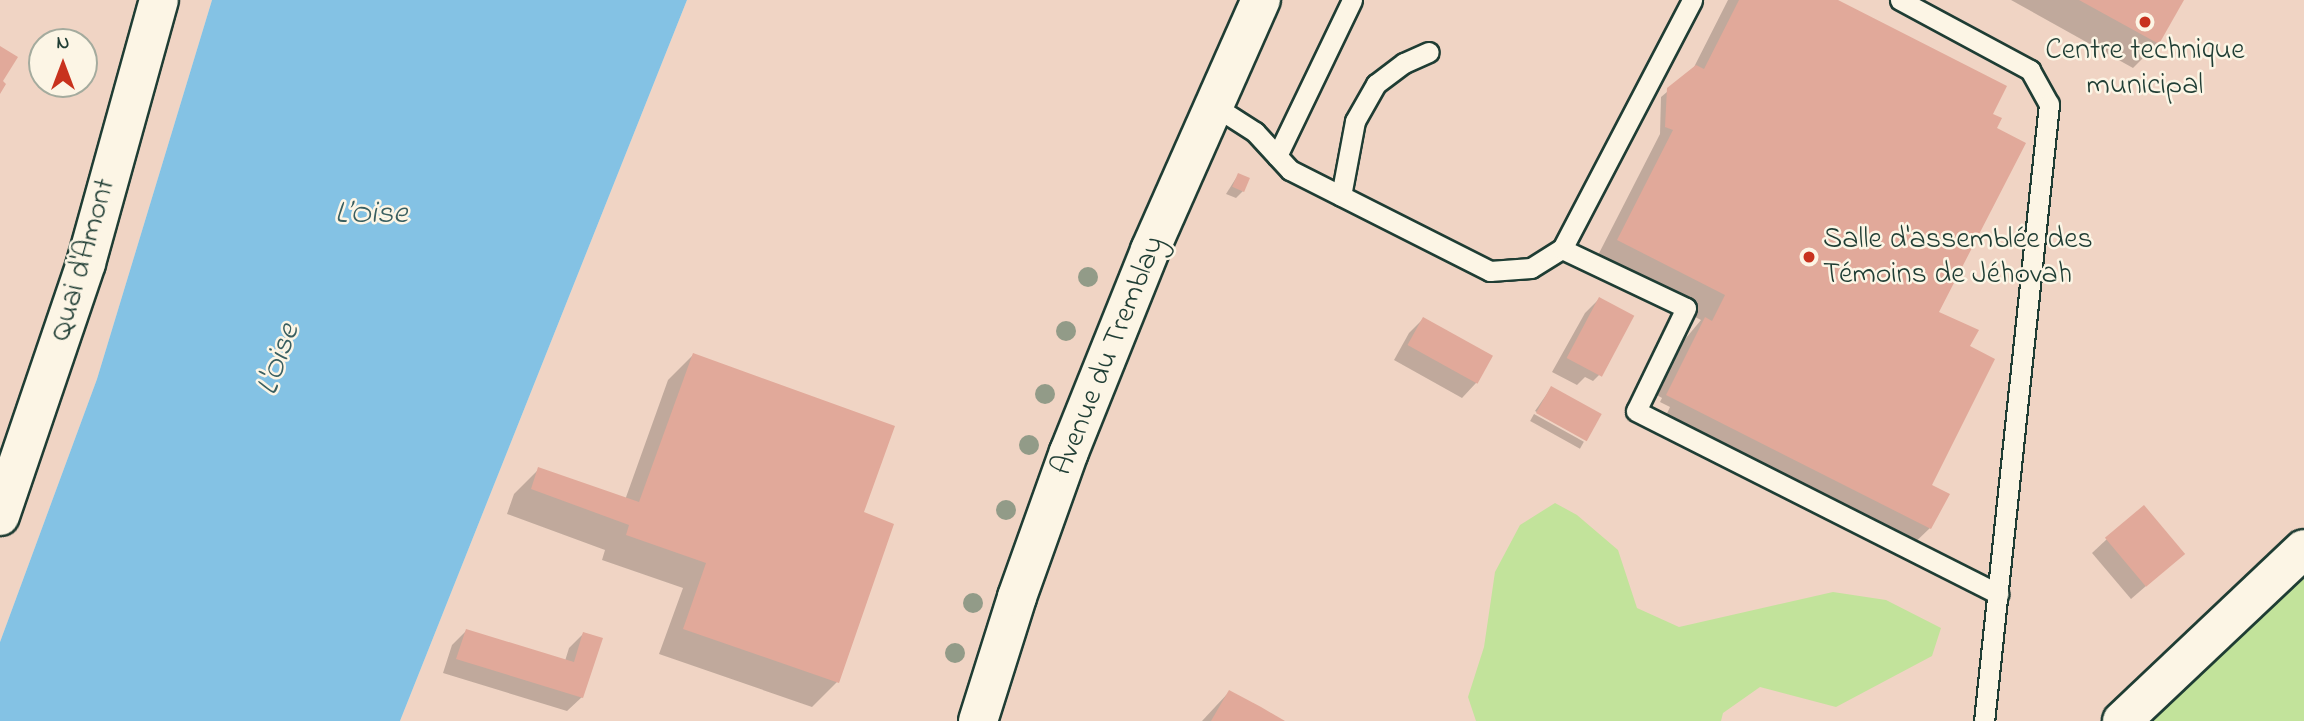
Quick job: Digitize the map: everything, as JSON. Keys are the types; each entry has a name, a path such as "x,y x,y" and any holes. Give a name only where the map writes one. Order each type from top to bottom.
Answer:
{"street":[{"name":"Quai d'Amont","path":"0,516 86,263 159,0"},
{"name":"Avenue du Tremblay","path":"978,721 1017,597 1069,452 1150,250 1261,0"},
{"path":"2122,721 2304,549"}],"lane":[{"path":"1277,156 1352,0"},
{"path":"1213,105 1255,132 1290,170 1340,196 1490,271 1531,268 1562,249 1692,0"},
{"path":"1899,0 2030,70 2049,104 1984,721"},
{"path":"1340,196 1355,121 1376,84 1404,63 1429,52"},
{"path":"1562,249 1686,308 1636,411 1998,594"}],"shaded area":[{"path":"0,0 212,0 97,379 0,642"},
{"path":"687,0 2304,0 2304,573 2131,721 400,721"}],"green space":[{"path":"1555,503 1577,515 1618,550 1637,608 1679,627 1833,592 1886,600 1941,628 1932,656 1836,707 1760,687 1723,713 1721,721 1476,721 1468,697 1484,647 1495,572 1520,525"},
{"path":"2304,573 2304,721 2131,721"}],"water":[{"name":"L’Oise","path":"212,0 687,0 400,721 0,721 0,642 97,379"}],"building":[{"name":"Salle d'assemblée des Témoins de Jéhovah","path":"1739,0 1838,0 2007,86 1993,114 2002,118 1997,128 2026,143 1939,312 1979,330 1970,346 1995,359 1932,485 1950,494 1931,529 1666,395 1705,317 1712,321 1725,295 1617,240 1673,130 1665,127 1667,88 1696,65 1704,69"},
{"name":"Centre technique municipal","path":"2079,0 2184,0 2159,44"},
{"path":"0,46 18,57 3,81 6,84 0,94"},
{"path":"1238,173 1250,178 1244,192 1232,187"},
{"path":"1599,297 1634,316 1602,377 1567,358"},
{"path":"1423,317 1493,356 1477,384 1407,345"},
{"path":"693,353 895,426 864,512 894,524 839,683 683,629 706,563 626,535 629,525 531,489 538,467 639,502"},
{"path":"1551,386 1602,414 1587,441 1536,413"},
{"path":"2144,505 2185,554 2146,587 2105,538"},
{"path":"466,629 574,662 583,632 603,638 583,698 456,659"},
{"path":"1229,690 1261,707 1285,721 1211,721"}],"place":[{"name":"Centre technique municipal","path":"2145,22"},
{"name":"Salle d'assemblée des Témoins de Jéhovah","path":"1809,257"}],"water label":[{"name":"L'Oise","path":"280,360"}]}
